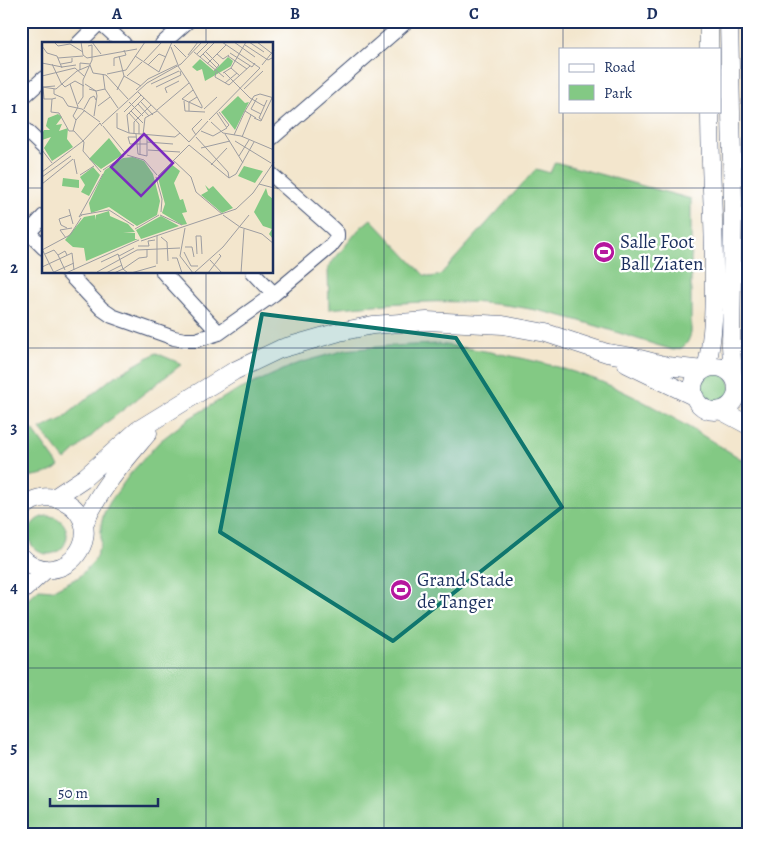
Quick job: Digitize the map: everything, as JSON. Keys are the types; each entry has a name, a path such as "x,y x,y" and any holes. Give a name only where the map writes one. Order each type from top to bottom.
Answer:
{"street":[{"path":"164,42 188,21"},
{"path":"274,136 407,21"},
{"path":"709,21 709,48"},
{"path":"720,410 730,405 739,389 731,346 733,203 729,21"},
{"path":"80,42 99,22 122,42"},
{"path":"21,99 42,80"},
{"path":"710,112 714,227 714,320 711,345 704,370 695,379 693,391 702,406 707,409 720,410 748,425"},
{"path":"21,126 42,146"},
{"path":"69,274 102,309 112,316 185,340 204,339 219,333 274,294 330,247 337,238 337,233 274,177"},
{"path":"42,218 24,233 42,246"},
{"path":"165,274 219,333"},
{"path":"255,274 274,294"},
{"path":"54,498 84,478 138,430 234,371 280,349 339,332 373,325 427,320 502,325 546,333 606,353 695,397"},
{"path":"606,353 632,357 667,366 704,370 716,367 722,368 739,389"},
{"path":"84,524 94,502 111,477 160,417"},
{"path":"21,556 34,567 57,568 68,564 76,556 82,547 85,536 84,524 80,515 64,501 54,498 38,499 22,508"},
{"path":"21,592 46,569"}],"highlighted area":[{"path":"262,314 456,338 562,507 393,641 220,532"}],"green space":[{"path":"748,50 748,273 745,52"},
{"name":"Salle Foot Ball Ziaten","path":"555,162 691,199 691,333 683,347 673,350 558,315 495,304 424,302 329,309 328,267 360,228 371,219 424,275 431,277 440,275 536,169 550,173"},
{"name":"Grand Stade de Tanger","path":"438,344 519,358 558,367 597,380 636,397 748,463 748,834 21,834 21,608 39,589 53,590 79,577 94,561 101,544 101,525 104,513 130,474 160,441 190,418 228,395 296,364 345,350"},
{"path":"156,353 182,364 106,423 65,460 40,429 62,419 112,378"},
{"path":"715,372 727,376 731,388 727,400 715,404 703,400 699,388 703,376"},
{"path":"21,430 33,430 59,466 46,473 21,478"},
{"path":"48,516 62,521 67,535 62,549 48,554 34,549 29,535 34,521"}],"place":[{"name":"Salle Foot Ball Ziaten","path":"604,252"},
{"name":"Grand Stade de Tanger","path":"401,590"}]}
